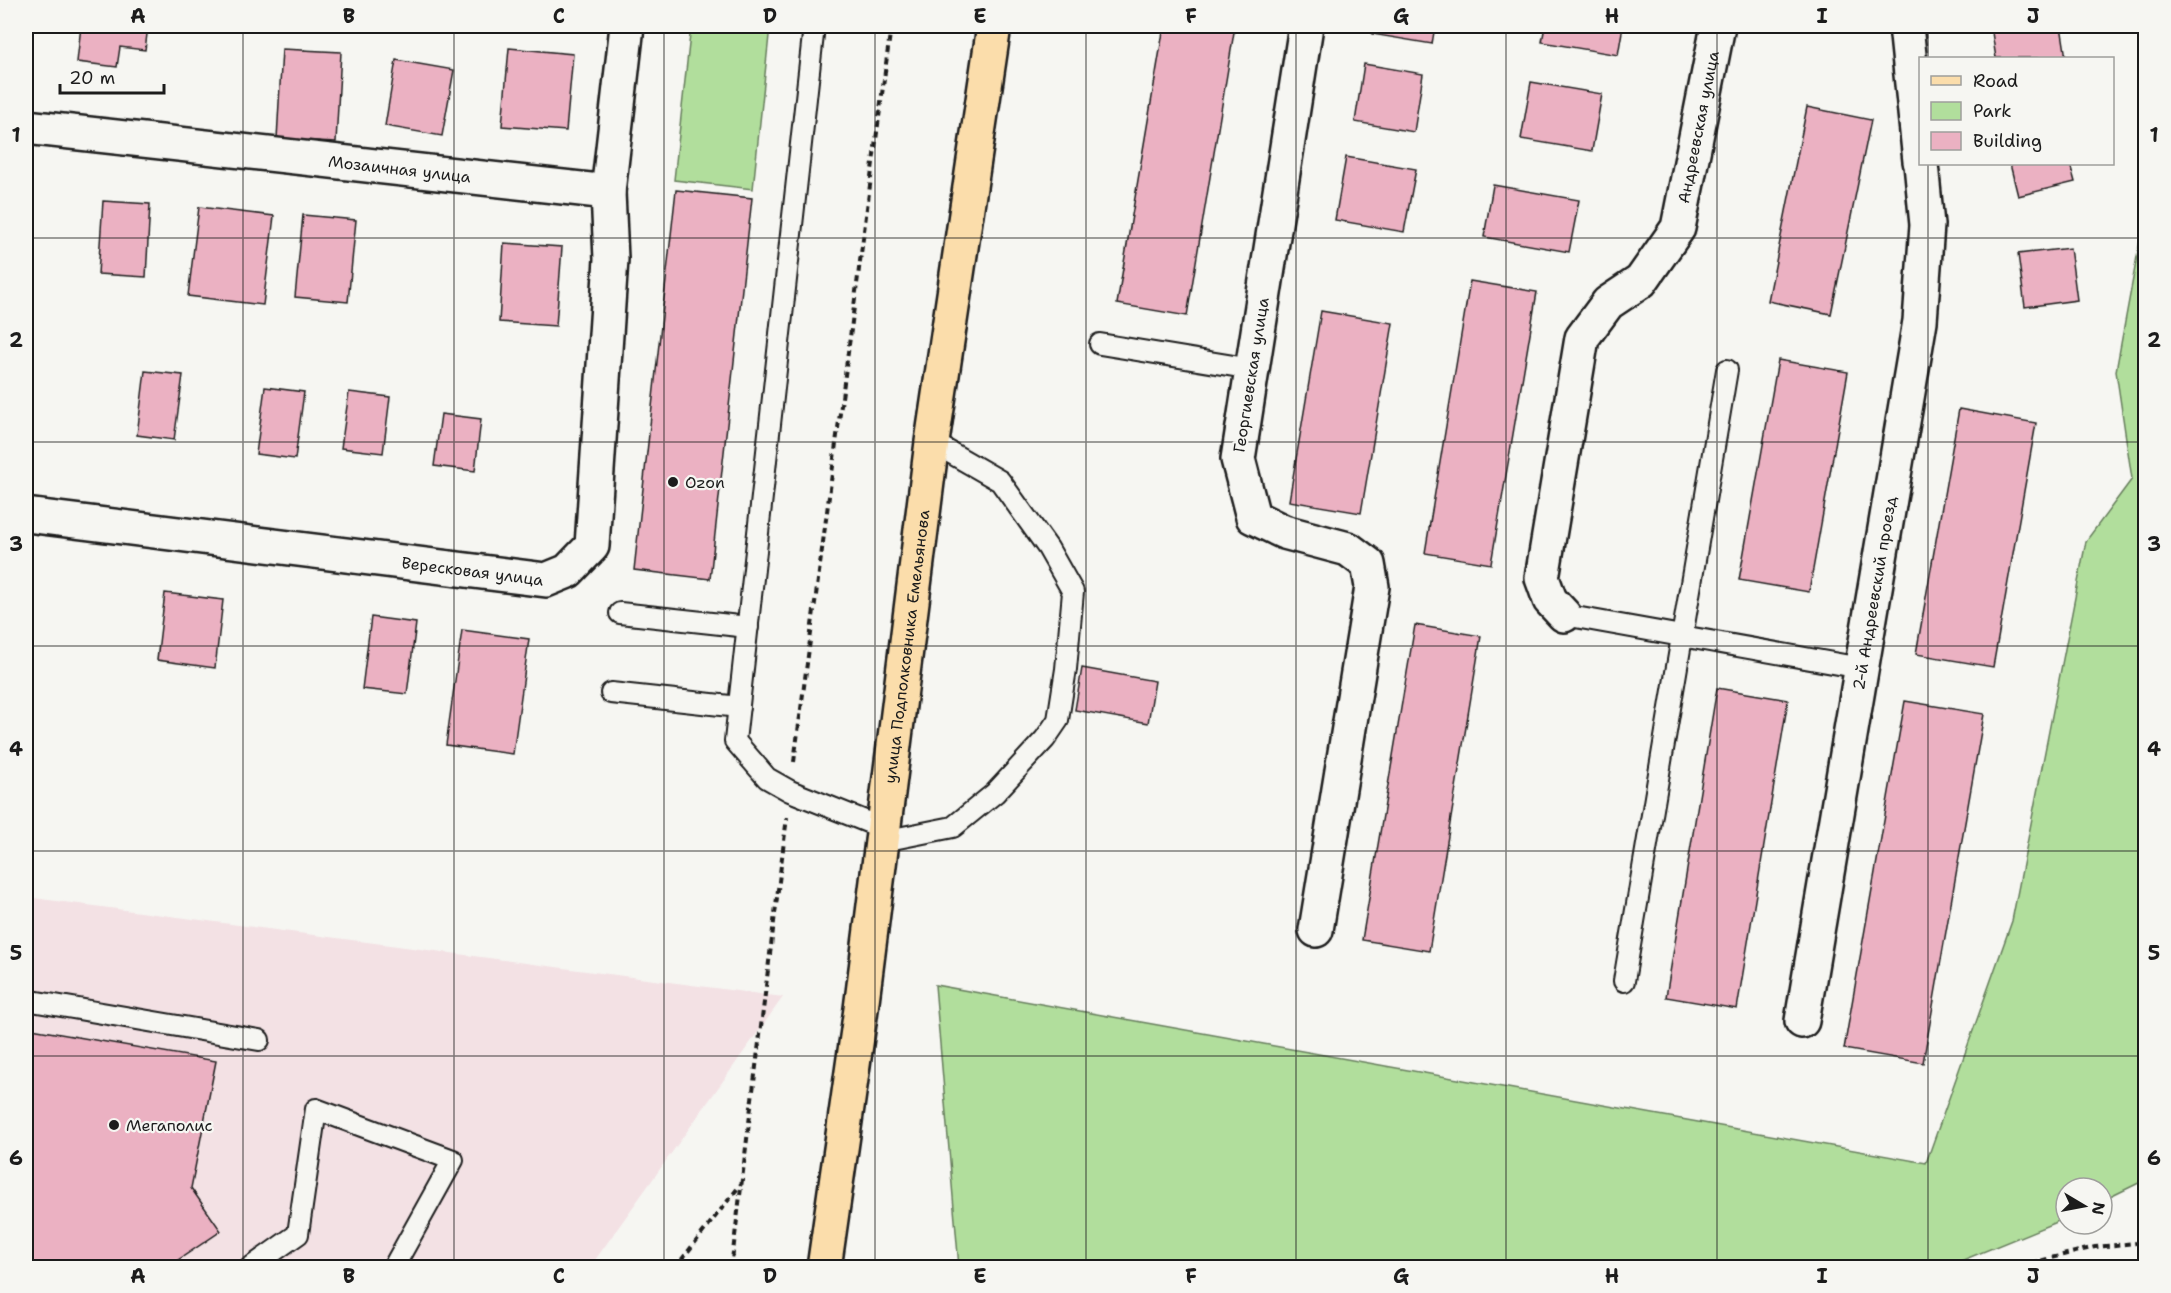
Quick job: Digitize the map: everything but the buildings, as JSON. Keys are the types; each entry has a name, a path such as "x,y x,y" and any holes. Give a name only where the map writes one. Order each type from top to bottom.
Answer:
{"main road":[{"name":"улица Подполковника Емельянова","path":"824,1268 884,835 932,442 994,26"}],"street":[{"path":"608,192 627,26"},
{"name":"Георгиевская улица","path":"1306,26 1238,459 1253,517 1284,532 1348,549 1368,564 1372,586 1316,930"},
{"name":"Андреевская улица","path":"1564,615 1550,600 1542,578 1582,338 1608,303 1641,281 1678,228 1718,26"},
{"name":"2-й Андреевский проезд","path":"1906,26 1919,144"},
{"name":"Мозаичная улица","path":"26,127 608,192"},
{"name":"2-й Андреевский проезд","path":"1802,1021 1920,321 1927,225 1921,165"},
{"name":"Вересковая улица","path":"26,515 546,580 568,571 592,546 611,259 608,192"}],"lane":[{"path":"814,26 735,741 767,778 884,835 953,827 995,793 1059,720 1066,669 1073,592 1048,548 1000,481 932,442"},
{"path":"1100,344 1252,369"},
{"path":"1624,981 1727,370"},
{"path":"620,613 748,627"},
{"path":"1564,615 1861,668"},
{"path":"611,693 739,707"},
{"path":"26,1000 259,1040"},
{"path":"250,1268 298,1234 316,1109 453,1160 393,1268"}],"path":[{"path":"731,1268 790,790 891,26"},
{"path":"675,1268 741,1183"},
{"path":"2011,1268 2095,1247 2145,1242"}],"shaded area":[{"path":"26,897 783,997 590,1267 26,1268"}],"green space":[{"path":"691,26 770,26 753,189 674,180"},
{"path":"2145,213 2145,1180 2114,1195 2114,1176 2054,1176 2054,1223 1946,1267 959,1267 935,985 1926,1163 2012,921 2086,541 2132,479 2116,371"}],"place":[{"name":"Ozon","path":"673,482"},
{"name":"Мегаполис","path":"114,1125"}]}
